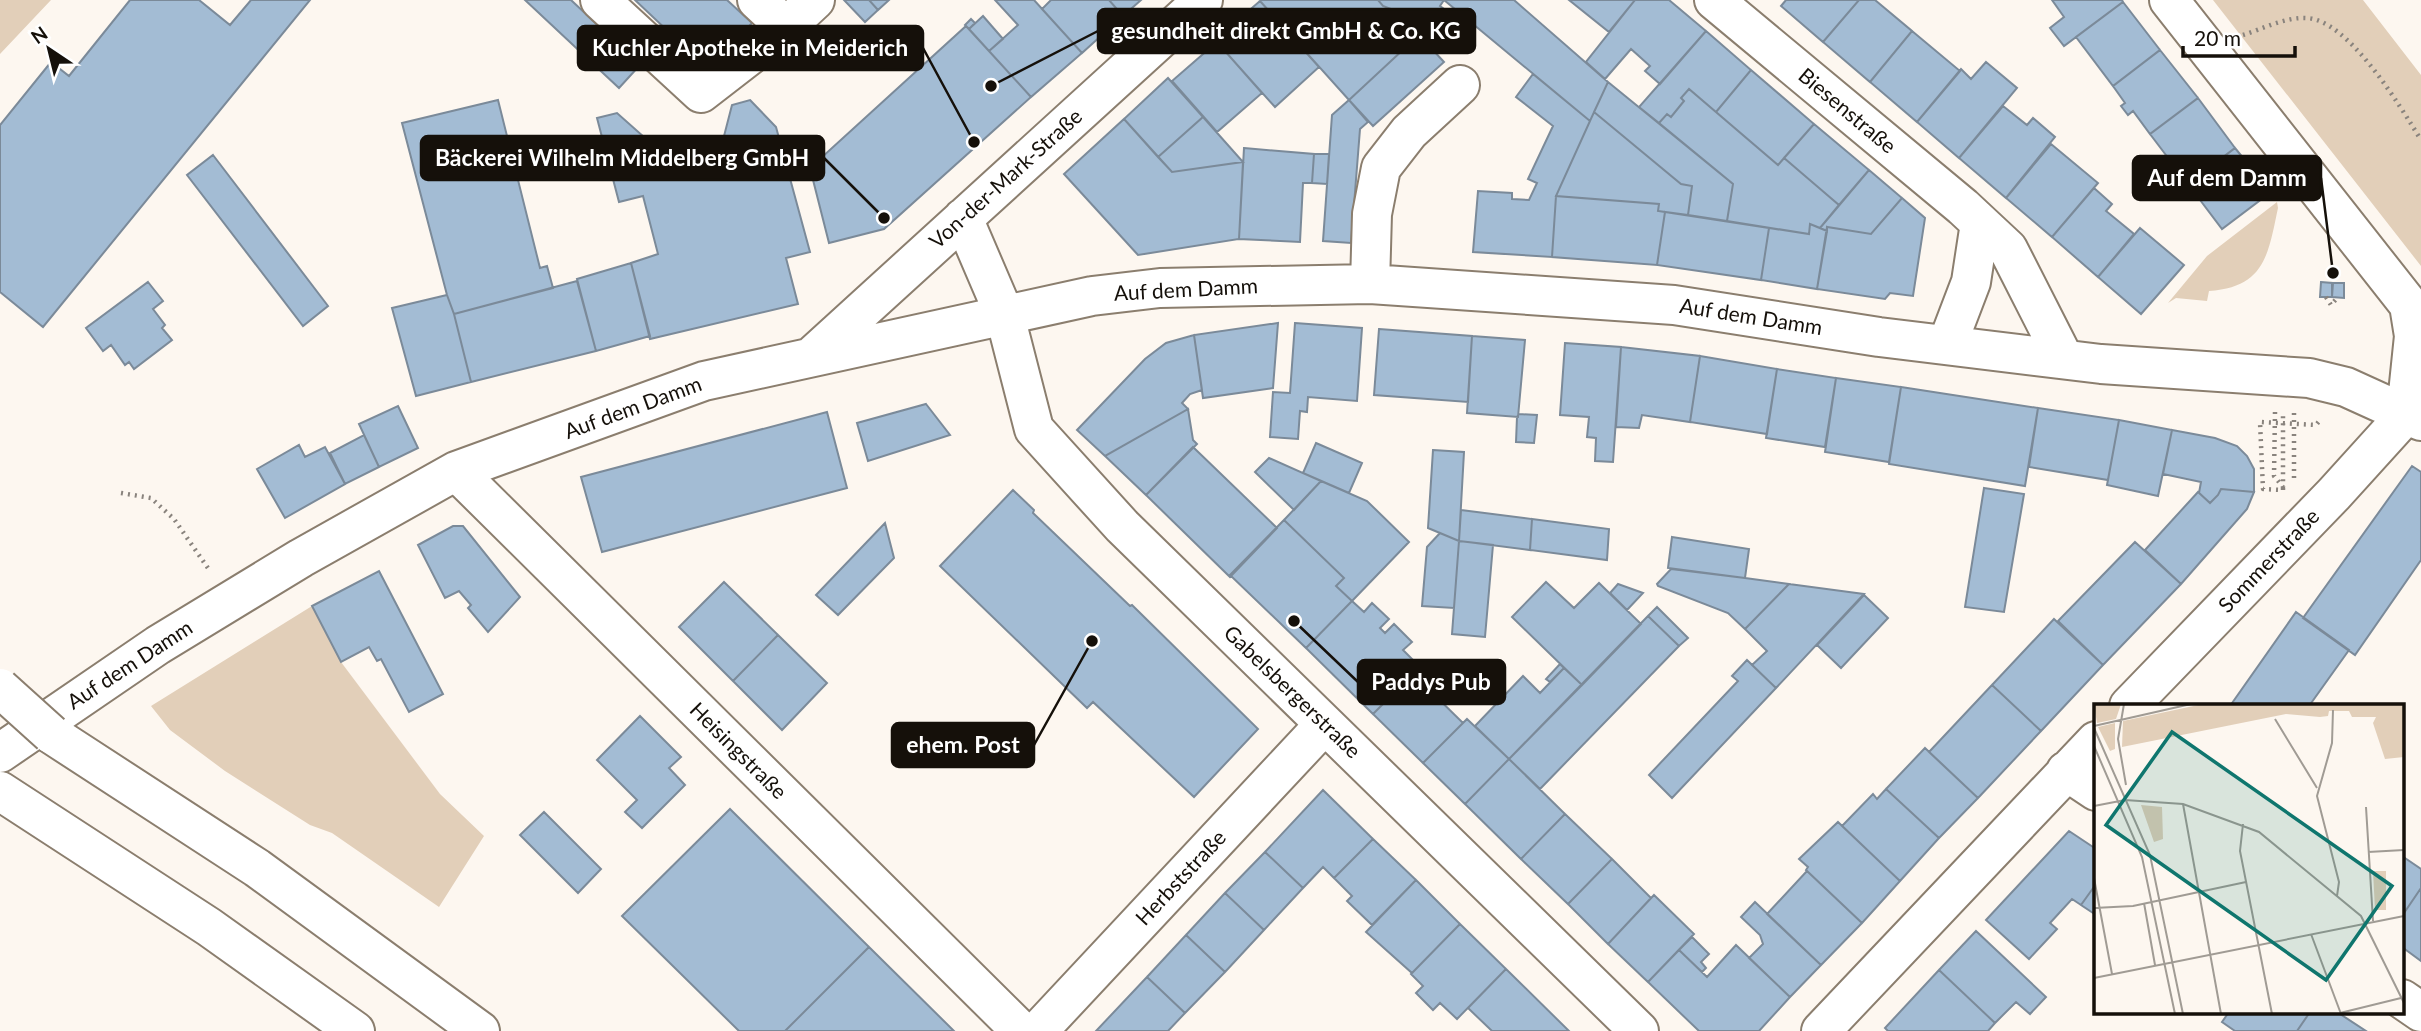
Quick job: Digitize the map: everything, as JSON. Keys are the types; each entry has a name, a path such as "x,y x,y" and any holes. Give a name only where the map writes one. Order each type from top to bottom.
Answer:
{"main road":[{"path":"600,0 701,93 786,27 815,0"},
{"path":"757,0 786,27"},
{"name":"Von-der-Mark-Straße","path":"809,358 1203,0"},
{"name":"Biesenstraße","path":"1714,0 2008,249 2064,359"},
{"path":"2169,0 2415,311 2416,411"},
{"path":"1370,284 1372,214 1381,168 1409,132 1460,85"},
{"name":"Gabelsbergerstraße","path":"963,218 1005,316 1034,429 1122,526 1639,1031"},
{"path":"1947,345 1971,282 1980,223"},
{"name":"Auf dem Damm","path":"0,753 158,645 300,558 456,471 704,382 1092,296 1160,288 1370,284 1674,305 1947,345 2101,364 2309,378 2346,387 2416,411"},
{"name":"Sommerstraße","path":"2130,704 2416,411"},
{"name":"Heisingstraße","path":"456,471 1021,1031"},
{"path":"0,688 51,734"},
{"path":"0,704 51,734 257,868 480,1031"},
{"name":"Herbststraße","path":"1038,1031 1325,725"},
{"path":"1821,1031 2081,781 2094,744"},
{"path":"0,791 209,927 355,1031"},
{"path":"2404,1000 2421,1012"}],"path":[{"path":"2243,36 2302,17 2318,19 2335,30 2369,64 2421,140"},
{"path":"2326,297 2331,305 2338,298"},
{"path":"2276,399 2274,476 2283,486"},
{"path":"2283,412 2283,486 2283,490 2263,489 2260,422 2316,425"},
{"path":"2294,412 2295,477"},
{"path":"121,493 151,498 174,519 228,602"}],"shaded area":[{"path":"0,0 51,0 0,54"},
{"path":"2213,0 2363,0 2421,75 2421,266"},
{"path":"2277,202 2278,208 2267,254 2253,275 2242,283 2209,291 2207,301 2176,298 2168,303 2207,256"},
{"path":"312,606 341,662 440,794 484,836 439,907 332,833 310,825 225,771 170,730 151,706"}],"building":[{"path":"130,0 199,0 230,25 251,0 310,0 43,327 0,292 0,125 51,62 69,76"},
{"path":"525,0 571,0 640,65 619,88"},
{"path":"635,0 727,0 752,23 709,70"},
{"path":"844,0 869,0 878,10 865,22"},
{"path":"869,0 889,0 878,10"},
{"path":"995,0 1034,0 1082,53 1031,97 989,51 1018,25"},
{"path":"1051,0 1109,0 1123,16 1082,53 1042,9"},
{"path":"1109,0 1141,0 1123,16"},
{"path":"1378,0 1383,6 1399,12 1419,35 1349,100 1260,1"},
{"path":"1378,0 1444,0 1440,6 1447,11 1419,35 1399,12 1383,6"},
{"path":"1444,0 1514,0 1608,82 1590,121"},
{"path":"1569,0 1635,0 1609,32"},
{"path":"1635,0 1669,0 1706,31 1660,84 1645,71 1650,66 1631,49 1605,79 1586,62"},
{"path":"1786,0 1859,0 1823,42 1781,6"},
{"path":"1859,0 1875,0 1912,31 1870,82 1823,42"},
{"path":"2052,0 2123,2 2064,46 2050,28 2064,17"},
{"path":"1260,1 1319,67 1275,107 1215,40"},
{"path":"2123,2 2160,50 2113,86 2076,37"},
{"path":"983,16 1003,39 989,51 969,29"},
{"path":"971,19 975,23 969,29 965,25"},
{"path":"966,26 1031,97 884,229 829,243 810,168"},
{"path":"1706,31 1751,70 1716,112 1689,89 1681,98 1684,101 1671,117 1667,114 1659,123 1639,107"},
{"path":"1912,31 1960,71 1917,122 1870,82"},
{"path":"1419,35 1444,62 1373,126 1349,100"},
{"path":"1217,42 1262,93 1217,132 1172,81"},
{"path":"2160,50 2198,98 2150,134 2133,111 2128,115 2121,106 2125,103 2113,86"},
{"path":"1986,62 2017,88 1959,158 1917,122 1961,69 1971,79"},
{"path":"1751,70 1814,124 1778,165 1716,112"},
{"path":"1533,74 1590,121 1556,196 1552,257 1473,252 1478,191 1512,193 1512,199 1529,200 1537,183 1528,179 1553,126 1516,97"},
{"path":"1168,78 1203,117 1158,157 1124,119"},
{"path":"1608,82 1733,184 1727,221 1688,215 1692,186 1681,184 1594,112"},
{"path":"1689,89 1778,165 1784,158 1839,205 1820,228 1810,224 1809,234 1727,221 1733,184 1659,123 1667,114 1671,117 1684,101 1681,98"},
{"path":"2198,98 2235,148 2188,184 2150,134"},
{"path":"498,100 540,268 547,266 553,288 454,314 402,123"},
{"path":"750,100 776,127 810,252 786,258 798,304 650,339 631,263 658,254 643,196 619,202 597,118 617,113 653,145 656,158 723,140 732,105"},
{"path":"1349,100 1368,122 1360,129 1351,243 1323,241 1332,115"},
{"path":"2003,106 2027,125 2033,118 2055,137 2006,198 1959,158"},
{"path":"1594,112 1681,184 1692,186 1688,215 1658,211 1659,204 1556,196"},
{"path":"1203,117 1243,162 1172,172 1158,157"},
{"path":"1124,119 1172,172 1243,162 1239,239 1138,255 1064,174"},
{"path":"1814,124 1869,170 1839,205 1784,158"},
{"path":"2051,144 2098,183 2052,237 2006,198"},
{"path":"1244,148 1314,154 1312,183 1303,183 1300,242 1239,239"},
{"path":"2235,148 2271,192 2222,229 2188,184"},
{"path":"1314,154 1329,154 1327,184 1312,183"},
{"path":"213,155 328,306 303,326 187,175"},
{"path":"1869,170 1902,198 1871,234 1827,227 1827,231 1820,228"},
{"path":"2094,188 2112,204 2106,211 2134,234 2098,277 2052,237"},
{"path":"1556,196 1659,204 1658,211 1665,212 1657,265 1552,257"},
{"path":"1902,198 1925,218 1913,296 1890,293 1885,299 1817,289 1827,227 1871,234"},
{"path":"1665,212 1769,228 1761,280 1657,265"},
{"path":"1810,224 1827,231 1817,289 1761,280 1769,228 1809,234"},
{"path":"2140,228 2184,265 2141,314 2098,277"},
{"path":"631,263 650,336 596,351 577,279"},
{"path":"577,281 596,351 471,382 454,314"},
{"path":"148,282 163,301 153,309 165,325 162,328 172,340 134,369 129,362 125,365 111,345 103,351 86,328"},
{"path":"2321,282 2332,283 2332,297 2320,297"},
{"path":"2333,283 2344,283 2344,298 2332,297"},
{"path":"447,295 471,382 416,396 392,308"},
{"path":"1278,323 1273,388 1203,398 1194,335"},
{"path":"1295,323 1362,328 1357,401 1308,397 1307,412 1300,411 1298,439 1270,437 1273,392 1290,393"},
{"path":"1379,329 1472,336 1468,402 1374,395"},
{"path":"1194,335 1202,390 1190,394 1182,403 1188,409 1105,456 1077,430 1145,359 1166,343"},
{"path":"1472,336 1525,340 1518,417 1467,413"},
{"path":"1565,343 1621,347 1613,462 1595,461 1596,438 1587,437 1589,417 1560,415"},
{"path":"1621,347 1700,356 1690,422 1642,415 1639,428 1616,427"},
{"path":"1700,356 1777,369 1767,434 1690,422"},
{"path":"1777,369 1836,378 1825,447 1766,438"},
{"path":"1836,378 1901,387 1889,462 1825,452"},
{"path":"1901,387 2038,408 2025,486 1889,464"},
{"path":"926,404 950,435 868,461 857,423"},
{"path":"398,406 418,448 379,467 359,424"},
{"path":"2038,408 2119,420 2108,480 2029,467"},
{"path":"1188,409 1193,440 1197,444 1146,495 1105,456"},
{"path":"827,412 847,488 602,552 581,477"},
{"path":"1519,414 1537,415 1534,443 1516,442"},
{"path":"2119,420 2172,430 2158,496 2107,485"},
{"path":"2172,430 2215,438 2237,446 2254,469 2254,492 2221,489 2210,503 2199,493 2201,482 2163,474"},
{"path":"364,435 379,467 345,484 330,453"},
{"path":"1316,443 1362,463 1349,493 1303,473"},
{"path":"299,445 305,457 325,447 345,484 285,518 257,469"},
{"path":"1193,447 1277,528 1230,577 1146,495"},
{"path":"1433,450 1464,452 1459,541 1428,528"},
{"path":"1269,458 1321,481 1294,510 1255,472"},
{"path":"2412,466 2421,472 2421,560 2355,655 2303,618"},
{"path":"1321,481 1367,501 1409,542 1352,601 1336,586 1344,578 1284,520"},
{"path":"1984,488 2024,494 2004,612 1965,607"},
{"path":"2221,489 2254,492 2247,509 2181,584 2145,550 2198,492 2210,503"},
{"path":"1013,490 1034,510 1033,513 1132,605 1258,729 1194,797 1093,702 1087,708 940,566"},
{"path":"1461,510 1532,519 1530,550 1459,541"},
{"path":"1532,519 1609,529 1607,560 1530,550"},
{"path":"1284,520 1344,578 1336,586 1352,601 1306,648 1230,575"},
{"path":"885,523 894,558 838,615 816,595"},
{"path":"453,526 463,526 520,597 488,632 468,608 471,605 459,591 445,598 418,545"},
{"path":"1440,533 1459,541 1454,608 1422,606 1427,547"},
{"path":"1672,537 1749,549 1745,578 1668,568"},
{"path":"1459,541 1493,545 1485,637 1452,634"},
{"path":"2135,542 2181,584 2103,665 2058,621"},
{"path":"1671,569 1789,584 1745,629 1728,613 1658,586"},
{"path":"379,571 443,694 409,712 381,659 377,661 369,647 341,662 312,606"},
{"path":"724,582 778,635 733,681 679,627"},
{"path":"1546,582 1574,608 1599,583 1641,624 1582,685 1512,617"},
{"path":"1618,584 1643,593 1627,610 1610,593"},
{"path":"1789,584 1864,594 1776,688 1752,665 1767,651 1745,629"},
{"path":"1864,595 1888,618 1841,668 1817,645"},
{"path":"1352,601 1364,612 1372,603 1389,619 1380,628 1385,633 1394,624 1412,642 1403,650 1420,667 1373,714 1306,648"},
{"path":"1657,607 1688,638 1679,646 1648,616"},
{"path":"2296,612 2349,650 2310,704 2231,704"},
{"path":"1648,616 1679,646 1540,789 1509,759"},
{"path":"2054,619 2103,665 2041,731 1992,685"},
{"path":"778,635 827,683 782,730 733,681"},
{"path":"1747,660 1776,688 1672,798 1649,775 1738,681 1732,676"},
{"path":"1560,664 1564,668 1550,682 1546,679"},
{"path":"1564,668 1582,685 1509,759 1475,726 1523,676 1540,693"},
{"path":"1413,674 1463,723 1423,763 1373,714"},
{"path":"1992,685 2041,731 1978,798 1929,752"},
{"path":"640,716 681,757 669,768 685,785 642,828 625,812 637,800 597,760"},
{"path":"1467,719 1509,759 1465,804 1423,763"},
{"path":"1925,748 1978,798 1939,838 1886,789"},
{"path":"1509,759 1565,814 1521,859 1465,804"},
{"path":"1886,789 1939,838 1900,881 1842,826 1873,794 1877,799"},
{"path":"1323,790 1373,839 1334,878 1323,867 1303,888 1265,852"},
{"path":"730,809 869,947 785,1031 739,1031 622,916"},
{"path":"544,812 601,869 578,893 520,835"},
{"path":"1565,814 1612,859 1568,904 1521,859"},
{"path":"1838,822 1900,881 1862,923 1806,870 1808,867 1799,859"},
{"path":"2069,831 2094,848 2094,887 2081,905 2072,899 2050,923 2057,929 2029,959 1986,920"},
{"path":"1373,839 1416,880 1372,925 1347,901 1352,896 1334,878"},
{"path":"1265,852 1303,888 1264,930 1225,893"},
{"path":"2404,857 2421,869 2421,888 2404,913"},
{"path":"1612,859 1651,898 1608,944 1568,904"},
{"path":"1807,871 1862,923 1821,965 1767,914"},
{"path":"1416,880 1460,924 1412,973 1366,932"},
{"path":"2094,887 2094,914 2081,905"},
{"path":"2421,888 2421,961 2404,948 2404,913"},
{"path":"1225,893 1264,930 1225,972 1186,935"},
{"path":"1654,895 1694,934 1648,982 1608,944"},
{"path":"1755,902 1821,965 1790,997 1749,958 1763,944 1760,935 1741,917"},
{"path":"1460,924 1506,969 1457,1019 1440,1003 1433,1010 1416,993 1423,986 1411,974"},
{"path":"1976,931 2046,997 2030,1014 2016,1002 1995,1023 1939,970"},
{"path":"1186,935 1225,972 1185,1013 1147,977"},
{"path":"1692,937 1709,954 1701,962 1706,968 1702,972 1679,950"},
{"path":"1736,945 1790,997 1759,1031 1699,1031 1648,982 1679,950 1707,977"},
{"path":"869,947 954,1031 785,1031"},
{"path":"1506,969 1569,1031 1492,1031 1468,1008"},
{"path":"1939,970 1995,1023 1988,1031 1888,1031 1885,1028"},
{"path":"1147,977 1185,1013 1168,1031 1096,1031"},
{"path":"2228,1014 2309,1014 2297,1031 2235,1031 2222,1022"},
{"path":"2309,1014 2340,1014 2366,1031 2297,1031"}],"place":[{"name":"gesundheit direkt GmbH & Co. KG","path":"991,86"},
{"name":"Kuchler Apotheke in Meiderich","path":"974,142"},
{"name":"Bäckerei Wilhelm Middelberg GmbH","path":"884,218"},
{"name":"Auf dem Damm","path":"2333,273"},
{"name":"Paddys Pub","path":"1294,621"},
{"name":"ehem. Post","path":"1092,641"}]}
